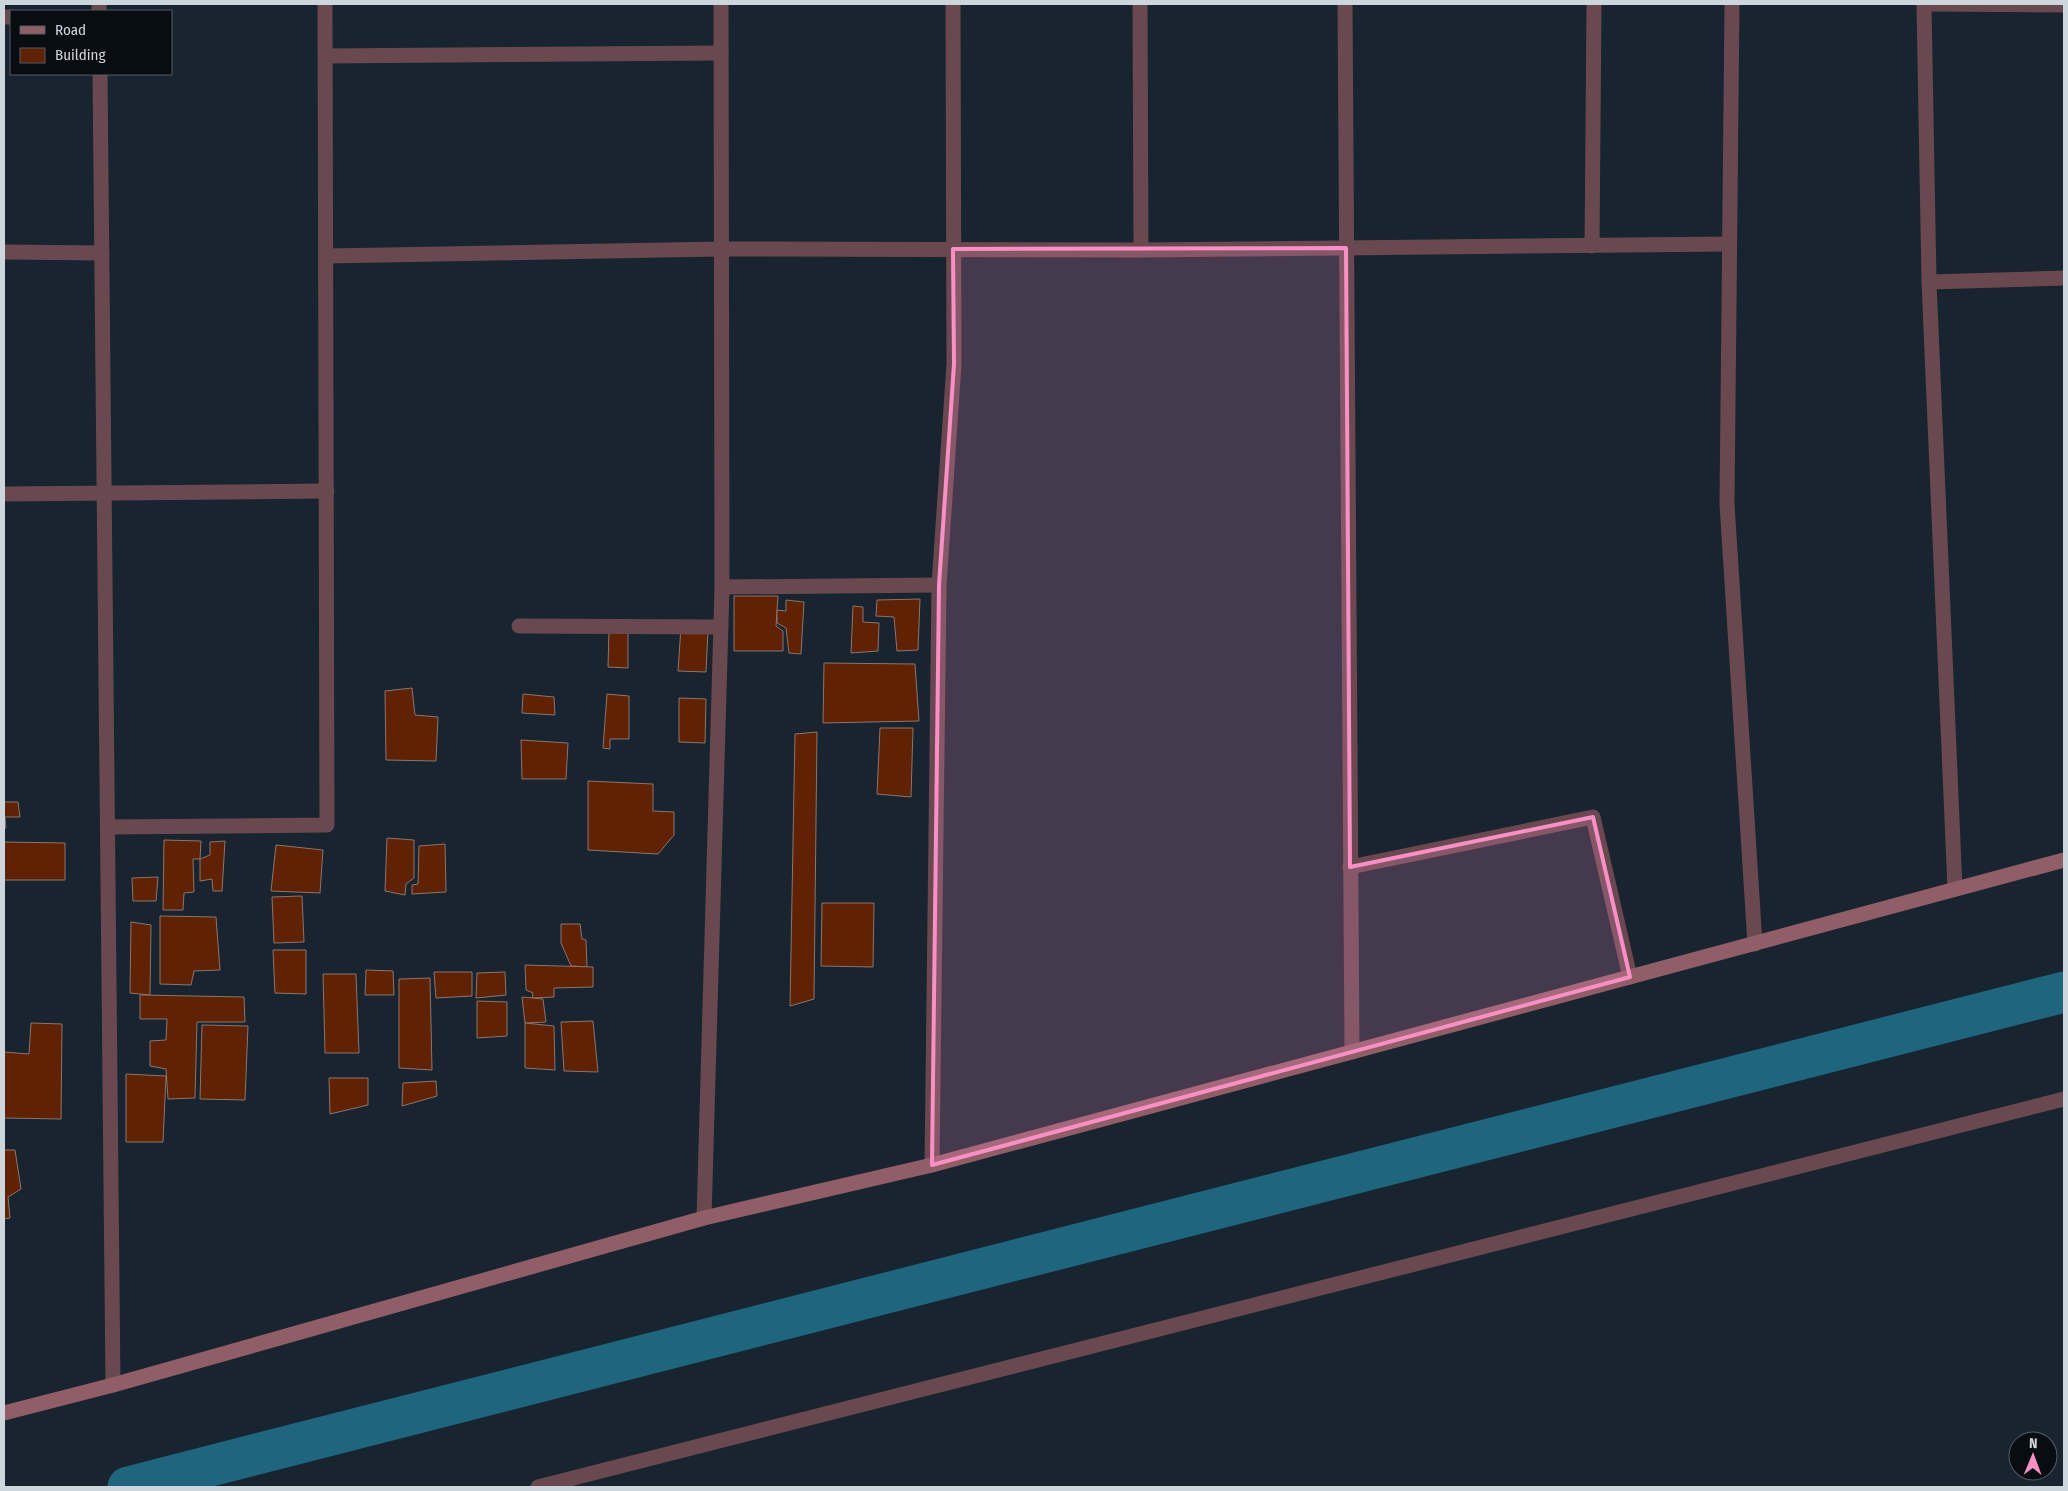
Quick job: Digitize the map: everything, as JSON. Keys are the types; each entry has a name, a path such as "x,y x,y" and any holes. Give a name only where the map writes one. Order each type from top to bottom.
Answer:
{"street":[{"path":"108,827 327,825 325,4"},
{"path":"704,1218 722,587 721,4"},
{"path":"932,1165 940,585 954,364 953,4"},
{"path":"1140,4 1141,250"},
{"path":"1345,4 1352,1052"},
{"path":"1592,246 1594,4"},
{"path":"1732,4 1727,504 1754,944"},
{"path":"1955,889 1929,282 1924,4 2064,5"},
{"path":"326,56 721,53"},
{"path":"100,75 113,1385"},
{"path":"327,256 721,249 1141,250 1730,244"},
{"path":"4,252 102,253"},
{"path":"1929,282 2064,278"},
{"path":"4,494 326,491"},
{"path":"722,587 940,585"},
{"path":"520,626 720,627"},
{"path":"1350,867 1593,817 1630,977"},
{"path":"4,1412 113,1385 704,1218 932,1165 2064,860"},
{"path":"538,1487 2064,1099"}],"highlighted area":[{"path":"1346,248 1350,867 1593,817 1630,977 932,1165 939,585 954,364 953,249"}],"building":[{"path":"734,596 778,596 776,626 783,631 783,651 734,651"},
{"path":"920,599 918,650 897,651 894,617 876,616 877,600"},
{"path":"786,600 804,602 801,654 789,653 786,628 777,623 777,610 786,611"},
{"path":"853,606 863,607 863,622 879,623 878,651 851,653"},
{"path":"681,627 708,630 706,672 678,671"},
{"path":"609,629 628,630 628,668 608,667"},
{"path":"824,663 915,664 919,721 823,723"},
{"path":"412,688 415,715 438,717 436,761 386,760 385,691"},
{"path":"523,694 554,697 555,715 522,713"},
{"path":"607,694 629,696 629,739 610,739 610,749 603,748"},
{"path":"679,698 706,699 705,743 679,742"},
{"path":"880,728 913,728 911,797 877,794"},
{"path":"817,732 814,999 790,1006 795,734"},
{"path":"521,740 568,743 566,779 522,779"},
{"path":"588,781 653,784 653,811 674,812 674,835 658,854 588,850"},
{"path":"4,802 18,802 20,817 5,817 6,828 4,828"},
{"path":"387,838 414,840 414,878 406,884 405,895 385,891"},
{"path":"164,840 201,841 200,859 193,859 194,892 184,893 183,910 163,910"},
{"path":"225,841 222,891 213,891 212,879 200,881 200,859 210,855 210,842"},
{"path":"4,842 65,843 65,880 4,880"},
{"path":"445,844 446,892 412,894 412,885 418,884 419,846"},
{"path":"276,845 323,850 320,893 271,891"},
{"path":"158,877 156,901 133,901 132,878"},
{"path":"302,896 304,942 274,943 272,897"},
{"path":"822,903 874,903 873,967 821,966"},
{"path":"160,916 216,917 220,970 194,971 191,985 160,984"},
{"path":"131,922 151,925 150,995 130,993"},
{"path":"561,924 580,924 582,939 586,940 587,967 571,966 561,943"},
{"path":"273,950 306,950 306,994 275,993"},
{"path":"525,965 593,967 593,987 554,988 554,997 532,998 533,993 526,990"},
{"path":"366,970 393,971 394,995 365,995"},
{"path":"434,972 472,972 472,996 436,998"},
{"path":"505,972 506,995 476,998 477,973"},
{"path":"323,974 356,974 359,1053 325,1053"},
{"path":"430,978 432,1070 399,1068 399,979"},
{"path":"140,995 244,997 245,1022 197,1022 195,1098 168,1099 166,1069 150,1066 150,1041 166,1040 167,1019 140,1019"},
{"path":"522,997 543,999 546,1022 525,1023"},
{"path":"477,1001 507,1002 507,1036 477,1038"},
{"path":"593,1021 598,1072 564,1071 561,1022"},
{"path":"31,1023 62,1024 61,1119 4,1118 4,1052 29,1054"},
{"path":"525,1023 554,1026 555,1070 525,1068"},
{"path":"202,1025 248,1026 245,1100 200,1099"},
{"path":"126,1074 166,1076 163,1142 126,1142"},
{"path":"329,1078 368,1078 368,1105 330,1114"},
{"path":"436,1081 437,1096 402,1106 403,1083"},
{"path":"4,1150 15,1150 21,1189 8,1197 10,1218 4,1219"}],"waterway":[{"path":"128,1487 2064,992"}]}
